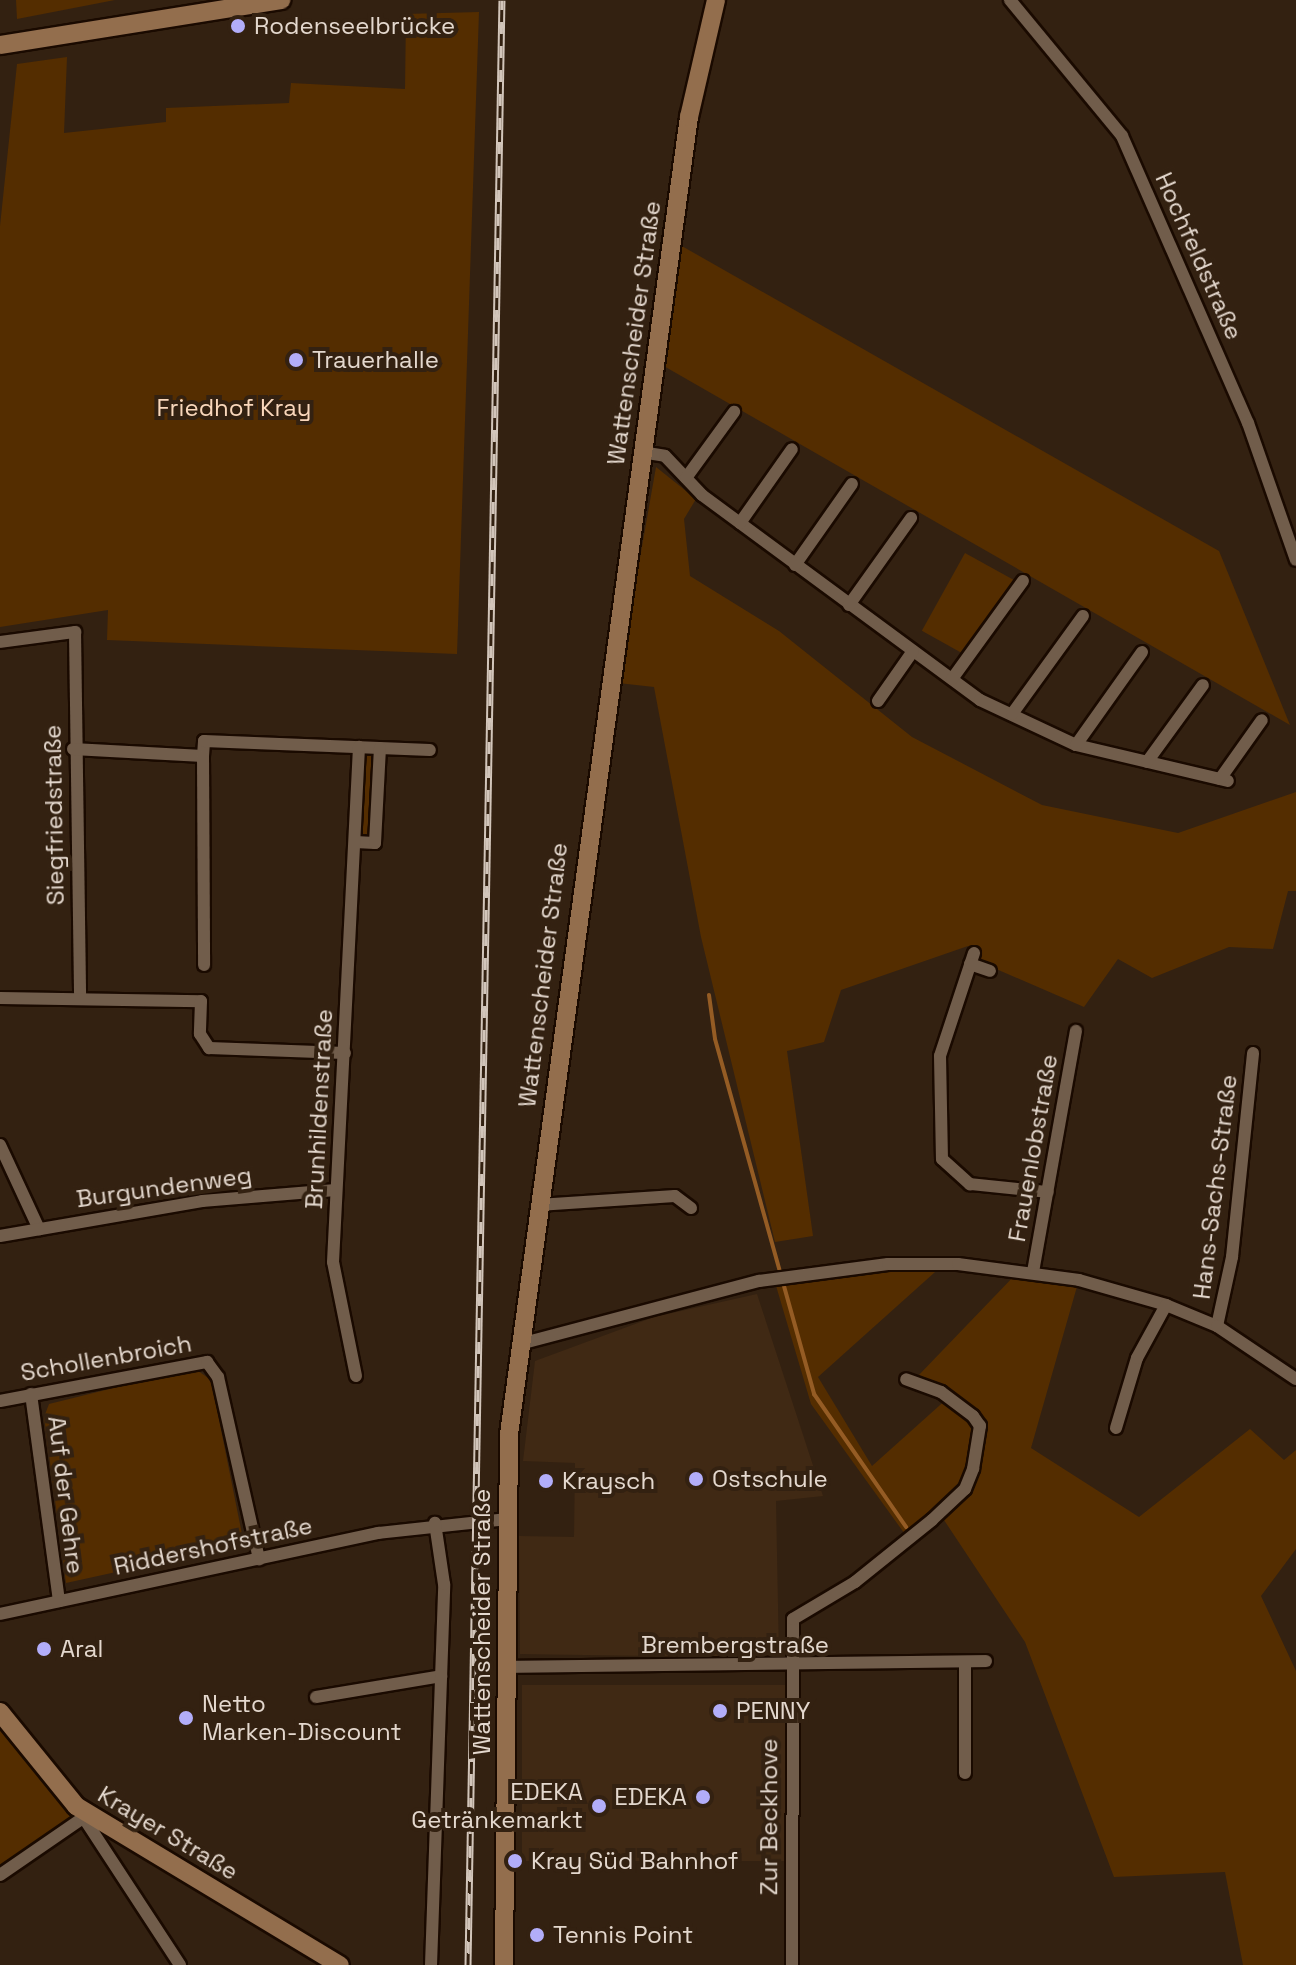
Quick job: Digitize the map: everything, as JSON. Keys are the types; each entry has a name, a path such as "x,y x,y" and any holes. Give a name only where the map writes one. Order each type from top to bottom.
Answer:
{"main road":[{"path":"0,45 187,7 281,0"},
{"name":"Wattenscheider Straße","path":"504,1965 506,1519 520,1344 689,118 716,0"},
{"name":"Krayer Straße","path":"0,1712 78,1813 340,1965"}],"street":[{"name":"Hochfeldstraße","path":"1010,0 1122,136 1248,423 1296,560"},
{"path":"686,478 734,412"},
{"path":"740,523 792,449"},
{"path":"641,452 665,456 686,478 740,523 952,679 1012,714 1076,745 1224,780 1262,720"},
{"path":"795,565 852,484"},
{"path":"849,605 911,518"},
{"path":"952,679 1023,581"},
{"path":"1012,714 1083,616"},
{"name":"Siegfriedstraße","path":"0,642 75,632 73,749 80,996"},
{"path":"878,701 913,651"},
{"path":"1076,745 1142,652"},
{"path":"1147,762 1203,685"},
{"path":"204,965 204,741 430,750"},
{"name":"Brunhildenstraße","path":"356,1376 333,1262 359,747"},
{"path":"355,842 375,843 380,748"},
{"path":"73,749 203,756"},
{"path":"990,971 972,959 940,1056 942,1159 970,1184 1048,1192"},
{"path":"0,998 80,996 201,1001 203,1044 236,1050 345,1053"},
{"name":"Frauenlobstraße","path":"1033,1272 1076,1031"},
{"name":"Hans-Sachs-Straße","path":"1217,1326 1232,1257 1253,1053"},
{"path":"0,1145 39,1229"},
{"name":"Burgundenweg","path":"0,1236 202,1201 336,1190"},
{"path":"538,1205 675,1196 691,1208"},
{"path":"520,1344 759,1281 811,1272 944,1264 1033,1272 1166,1305 1217,1326 1296,1379"},
{"path":"1116,1428 1137,1358 1166,1305"},
{"name":"Schollenbroich","path":"0,1401 207,1362 218,1377 259,1559"},
{"name":"Zur Beckhove","path":"792,1965 790,1668 798,1612 824,1603 932,1520 965,1489 973,1469 980,1426 973,1416 941,1392 906,1379"},
{"name":"Auf der Gehre","path":"31,1394 59,1601"},
{"name":"Riddershofstraße","path":"0,1614 435,1523 506,1519"},
{"path":"431,1965 444,1584 435,1523"},
{"name":"Brembergstraße","path":"505,1667 965,1667 986,1661"},
{"path":"965,1667 965,1773"},
{"path":"316,1697 441,1676"},
{"path":"0,1875 78,1813 180,1965"}],"shaded area":[{"name":"Ostschule","path":"757,1294 823,1496 776,1501 779,1658 520,1654 519,1536 574,1537 575,1463 523,1461 535,1361 654,1317"},
{"path":"522,1685 788,1685 788,1861 522,1861"}],"green space":[{"path":"16,0 115,0 17,19"},
{"name":"Friedhof Kray","path":"479,12 457,654 107,640 108,610 0,627 0,226 17,64 67,57 64,133 166,122 166,108 289,103 291,83 405,89 406,14"},
{"path":"680,245 1219,551 1290,725 662,365"},
{"path":"656,467 696,499 684,519 690,576 779,631 912,737 1042,805 1178,833 1296,792 1296,891 1288,891 1273,949 1229,947 1152,978 1118,959 1084,1007 980,962 968,946 841,990 824,1042 787,1051 813,1236 775,1242 701,937 654,687 618,683"},
{"path":"965,553 1017,582 974,660 922,631"},
{"path":"360,749 379,749 379,841 360,841"},
{"path":"944,1264 818,1377 872,1466 949,1397 916,1378 1016,1274 1078,1283 1031,1448 1139,1517 1250,1429 1284,1460 1296,1450 1296,1549 1261,1596 1296,1671 1296,1965 1243,1965 1225,1872 1114,1877 1025,1642 940,1514 907,1537 811,1404 774,1279"},
{"path":"194,1368 211,1380 244,1544 66,1583 44,1417 49,1404"},
{"path":"0,1723 79,1820 0,1873"}],"waterway":[{"path":"709,995 715,1039 814,1394 906,1527"}],"railway":[{"path":"468,1965 502,0"}],"place":[{"name":"Rodenseelbrücke","path":"238,26"},
{"name":"Trauerhalle","path":"296,360"},
{"name":"Ostschule","path":"696,1479"},
{"name":"Kraysch","path":"546,1481"},
{"name":"Aral","path":"44,1649"},
{"name":"PENNY","path":"720,1711"},
{"name":"Netto Marken-Discount","path":"186,1718"},
{"name":"EDEKA","path":"703,1797"},
{"name":"EDEKA Getränkemarkt","path":"599,1806"},
{"name":"Kray Süd Bahnhof","path":"515,1861"},
{"name":"Tennis Point","path":"537,1935"}]}
